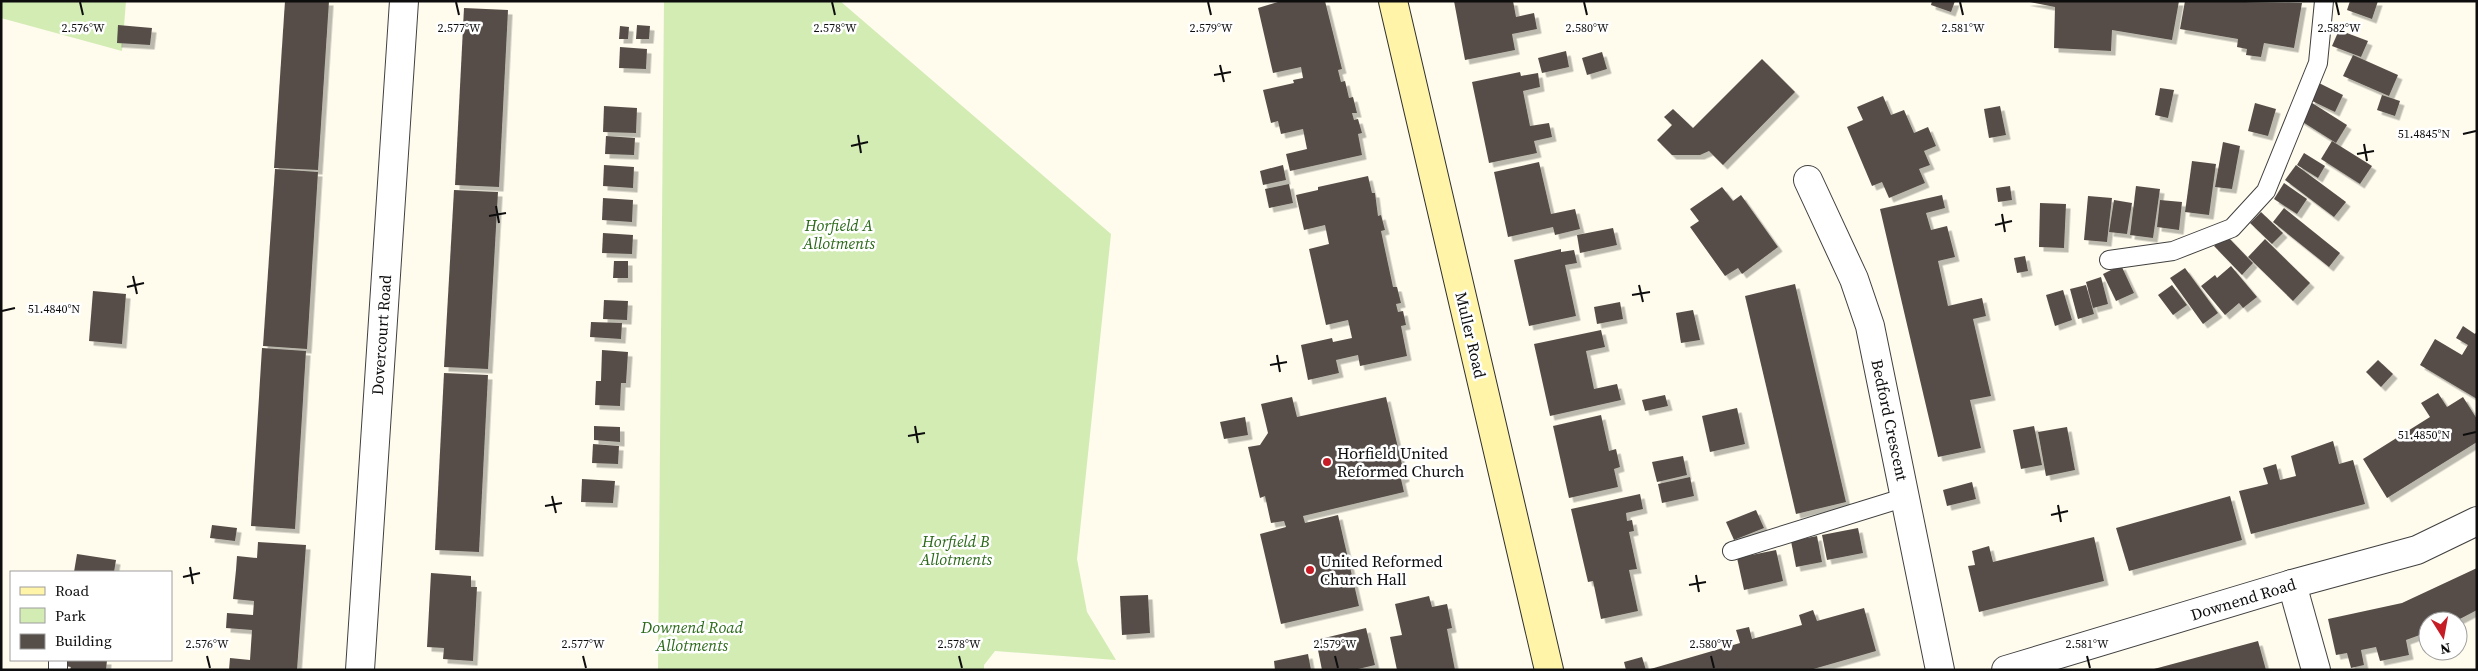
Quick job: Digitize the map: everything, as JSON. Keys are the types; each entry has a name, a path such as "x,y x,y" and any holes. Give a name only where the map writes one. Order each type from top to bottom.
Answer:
{"main road":[{"name":"Muller Road","path":"1393,1 1549,670"}],"street":[{"name":"Dovercourt Road","path":"360,670 404,1"},
{"name":"Bedford Crescent","path":"1808,180 1863,302 1906,497 1940,670"},
{"name":"Downend Road","path":"2006,670 2292,584 2417,550 2477,521"},
{"path":"2292,584 2316,670"}],"lane":[{"path":"2109,260 2173,251 2232,228 2266,190 2318,63 2324,1"},
{"path":"1732,551 1906,497"}],"green space":[{"path":"1,1 126,1 122,51 1,18"},
{"path":"664,1 840,1 1111,234 1077,559 1087,612 1116,660 995,651 984,665 984,670 658,670"}],"building":[{"path":"285,1 329,1 318,170 274,168"},
{"path":"1281,1 1325,1 1342,69 1338,70 1341,82 1345,81 1349,98 1353,97 1357,113 1352,113 1354,120 1358,119 1362,133 1358,134 1362,155 1290,171 1286,154 1307,149 1303,129 1281,134 1278,121 1271,123 1263,90 1294,83 1293,80 1303,78 1301,67 1273,73 1258,8"},
{"path":"1454,1 1513,1 1516,17 1534,13 1537,29 1512,34 1515,50 1465,60"},
{"path":"1932,1 1955,1 1951,12 1931,5"},
{"path":"2025,1 2179,1 2172,40 2112,30 2111,51 2054,48 2055,7"},
{"path":"2185,1 2302,3 2294,48 2264,43 2261,57 2246,55 2247,49 2237,47 2238,39 2180,29"},
{"path":"2350,1 2378,1 2372,19 2347,10"},
{"path":"464,8 508,10 499,187 455,185"},
{"path":"118,25 152,28 150,45 117,43"},
{"path":"637,25 650,26 649,39 636,39"},
{"path":"620,26 629,27 628,39 619,39"},
{"path":"2339,30 2368,41 2361,57 2332,46"},
{"path":"620,47 647,49 646,69 619,68"},
{"path":"1566,51 1569,67 1542,73 1538,58"},
{"path":"1602,52 1607,69 1587,75 1582,58"},
{"path":"2353,55 2398,75 2389,96 2343,76"},
{"path":"1762,59 1795,92 1723,165 1709,151 1700,155 1672,155 1657,140 1672,125 1664,117 1673,109 1693,128"},
{"path":"1520,72 1521,76 1538,73 1540,87 1523,91 1530,126 1549,123 1552,137 1534,141 1537,153 1489,163 1472,82"},
{"path":"2319,83 2343,95 2335,112 2310,100"},
{"path":"2160,88 2174,90 2168,118 2155,115"},
{"path":"2382,95 2400,101 2395,116 2377,110"},
{"path":"1883,96 1891,115 1904,110 1914,133 1928,127 1936,146 1924,151 1930,165 1919,169 1925,183 1889,198 1882,182 1872,186 1847,127 1863,120 1857,107"},
{"path":"2309,101 2347,125 2336,143 2298,119"},
{"path":"2255,103 2276,109 2268,136 2248,131"},
{"path":"604,106 637,108 636,133 603,132"},
{"path":"2000,106 2006,135 1989,138 1984,109"},
{"path":"606,136 635,138 634,155 605,154"},
{"path":"2332,141 2372,166 2360,184 2321,159"},
{"path":"2223,142 2240,146 2232,189 2215,187"},
{"path":"2304,153 2325,166 2318,178 2297,165"},
{"path":"2192,161 2216,164 2209,215 2185,212"},
{"path":"1539,162 1551,214 1575,209 1580,229 1555,235 1553,227 1508,237 1494,172"},
{"path":"604,165 634,167 633,188 603,186"},
{"path":"1283,165 1286,180 1263,185 1260,171"},
{"path":"2296,165 2346,202 2334,217 2285,180"},
{"path":"275,169 318,172 307,349 263,346"},
{"path":"1368,176 1372,193 1375,193 1378,216 1381,215 1385,230 1381,231 1393,287 1397,287 1401,303 1396,304 1398,312 1403,311 1406,325 1401,326 1407,356 1360,366 1358,355 1336,360 1339,373 1308,380 1301,345 1332,338 1333,342 1352,338 1348,320 1326,325 1309,249 1329,244 1325,225 1304,230 1296,195 1318,190 1318,187"},
{"path":"2284,183 2307,199 2297,214 2274,199"},
{"path":"1289,184 1293,203 1269,208 1265,189"},
{"path":"2010,186 2012,200 1998,202 1996,188"},
{"path":"2136,186 2160,189 2153,238 2130,235"},
{"path":"1722,187 1733,201 1741,195 1778,247 1742,274 1738,268 1725,276 1690,227 1699,221 1690,209"},
{"path":"454,190 498,192 488,369 444,367"},
{"path":"1942,195 1945,208 1926,213 1931,230 1947,226 1955,257 1938,261 1948,306 1982,298 1986,316 1973,319 1991,396 1970,400 1981,448 1938,457 1880,209"},
{"path":"2088,196 2112,198 2107,242 2084,240"},
{"path":"603,198 633,200 632,222 602,220"},
{"path":"2114,200 2132,203 2127,234 2109,232"},
{"path":"2160,200 2182,202 2179,230 2157,227"},
{"path":"2040,203 2066,204 2064,248 2039,247"},
{"path":"2284,208 2340,253 2329,267 2273,222"},
{"path":"2261,212 2283,233 2272,244 2250,223"},
{"path":"1613,228 1617,245 1580,253 1577,235"},
{"path":"603,233 633,235 632,254 602,253"},
{"path":"2226,235 2253,263 2242,275 2214,246"},
{"path":"2265,239 2310,283 2293,301 2248,257"},
{"path":"1561,249 1561,252 1574,250 1577,263 1565,265 1576,316 1529,326 1514,260"},
{"path":"2025,256 2028,271 2017,273 2014,258"},
{"path":"614,261 628,261 628,278 613,278"},
{"path":"2121,265 2134,293 2116,301 2103,274"},
{"path":"2231,266 2257,297 2243,308 2239,303 2225,315 2201,286 2215,275 2217,278"},
{"path":"2185,268 2218,313 2203,324 2170,278"},
{"path":"2101,277 2108,304 2093,308 2086,282"},
{"path":"1795,284 1846,502 1796,514 1745,296"},
{"path":"2086,285 2094,314 2078,319 2070,289"},
{"path":"2172,285 2187,305 2173,315 2158,295"},
{"path":"2063,290 2072,320 2055,326 2046,295"},
{"path":"93,291 126,294 122,344 89,341"},
{"path":"604,300 628,301 627,320 603,319"},
{"path":"1620,302 1623,319 1597,324 1594,307"},
{"path":"1693,310 1700,340 1681,343 1676,313"},
{"path":"591,322 622,323 621,339 590,337"},
{"path":"2463,326 2475,334 2477,331 2477,399 2420,365 2435,339 2462,355 2468,345 2456,338"},
{"path":"1601,330 1605,347 1586,351 1594,389 1617,384 1621,400 1550,416 1534,344"},
{"path":"262,348 306,351 295,529 251,526"},
{"path":"602,350 628,352 626,383 621,383 620,406 595,405 596,381 601,381"},
{"path":"2378,360 2393,374 2381,387 2366,372"},
{"path":"444,373 488,375 479,552 435,550"},
{"path":"2438,393 2447,407 2463,397 2477,419 2477,442 2387,498 2363,459 2430,417 2421,403"},
{"path":"1665,395 1668,406 1645,411 1642,400"},
{"name":"Horfield United Reformed Church","path":"1292,397 1297,417 1386,397 1405,477 1401,479 1404,492 1303,516 1305,523 1338,515 1359,606 1281,624 1260,534 1286,527 1284,521 1271,523 1265,496 1260,498 1248,447 1260,445 1268,433 1261,404"},
{"path":"1737,408 1745,444 1710,452 1702,416"},
{"path":"1601,415 1609,451 1616,449 1620,467 1614,469 1618,487 1569,498 1553,426"},
{"path":"1245,417 1248,435 1224,439 1220,422"},
{"path":"594,426 620,427 620,442 594,440"},
{"path":"2034,426 2042,465 2021,469 2013,430"},
{"path":"2067,427 2075,470 2046,476 2038,432"},
{"path":"2333,441 2339,464 2353,460 2365,504 2251,534 2239,491 2268,484 2263,468 2276,464 2280,480 2296,476 2291,456"},
{"path":"593,444 619,446 618,464 592,463"},
{"path":"1683,456 1687,475 1657,482 1652,462"},
{"path":"1690,477 1694,496 1662,503 1658,484"},
{"path":"582,479 615,481 613,503 581,502"},
{"path":"1972,482 1976,499 1947,506 1943,490"},
{"path":"1640,494 1643,509 1626,513 1627,521 1632,520 1634,531 1629,532 1637,569 1629,570 1638,611 1601,619 1593,581 1588,582 1571,509"},
{"path":"2230,496 2242,540 2129,571 2116,528"},
{"path":"1756,510 1764,528 1734,540 1726,522"},
{"path":"212,525 237,528 235,541 210,538"},
{"path":"1858,528 1863,553 1827,560 1822,535"},
{"path":"1817,536 1822,562 1796,567 1791,541"},
{"path":"2094,537 2104,581 1979,612 1968,566 1975,565 1972,551 1989,546 1993,562"},
{"path":"258,542 306,545 297,670 229,670 230,658 250,660 252,630 226,628 227,613 253,615 254,601 233,599 237,556 257,558"},
{"path":"1776,550 1783,581 1744,590 1737,558"},
{"path":"77,554 116,560 114,571 74,571"},
{"path":"2477,568 2477,610 2468,615 2468,611 2418,611 2418,636 2406,640 2409,655 2380,661 2376,647 2361,650 2364,665 2351,668 2347,653 2336,655 2328,619 2402,603"},
{"path":"431,573 471,576 471,587 477,587 473,661 443,659 444,648 427,647"},
{"path":"1148,595 1150,633 1122,635 1120,596"},
{"path":"1429,596 1432,607 1447,604 1452,628 1447,629 1455,670 1397,670 1390,637 1402,635 1395,604"},
{"path":"1864,608 1876,651 1810,670 1647,670 1740,643 1736,630 1749,627 1752,639 1802,625 1799,615 1813,610 1817,621"},
{"path":"1366,628 1375,665 1354,670 1322,670 1316,640"},
{"path":"2258,641 2266,670 2154,670 2154,669"},
{"path":"1308,654 1311,670 1275,670 1274,661"},
{"path":"1642,657 1646,670 1626,670 1624,662"},
{"path":"66,661 107,661 106,670 70,670 71,667 65,666"}],"place":[{"name":"Horfield United Reformed Church","path":"1327,462"},
{"name":"United Reformed Church Hall","path":"1310,570"}],"park label":[{"name":"Horfield A Allotments","path":"839,234"},
{"name":"Horfield B Allotments","path":"956,550"},
{"name":"Downend Road Allotments","path":"692,636"}]}
